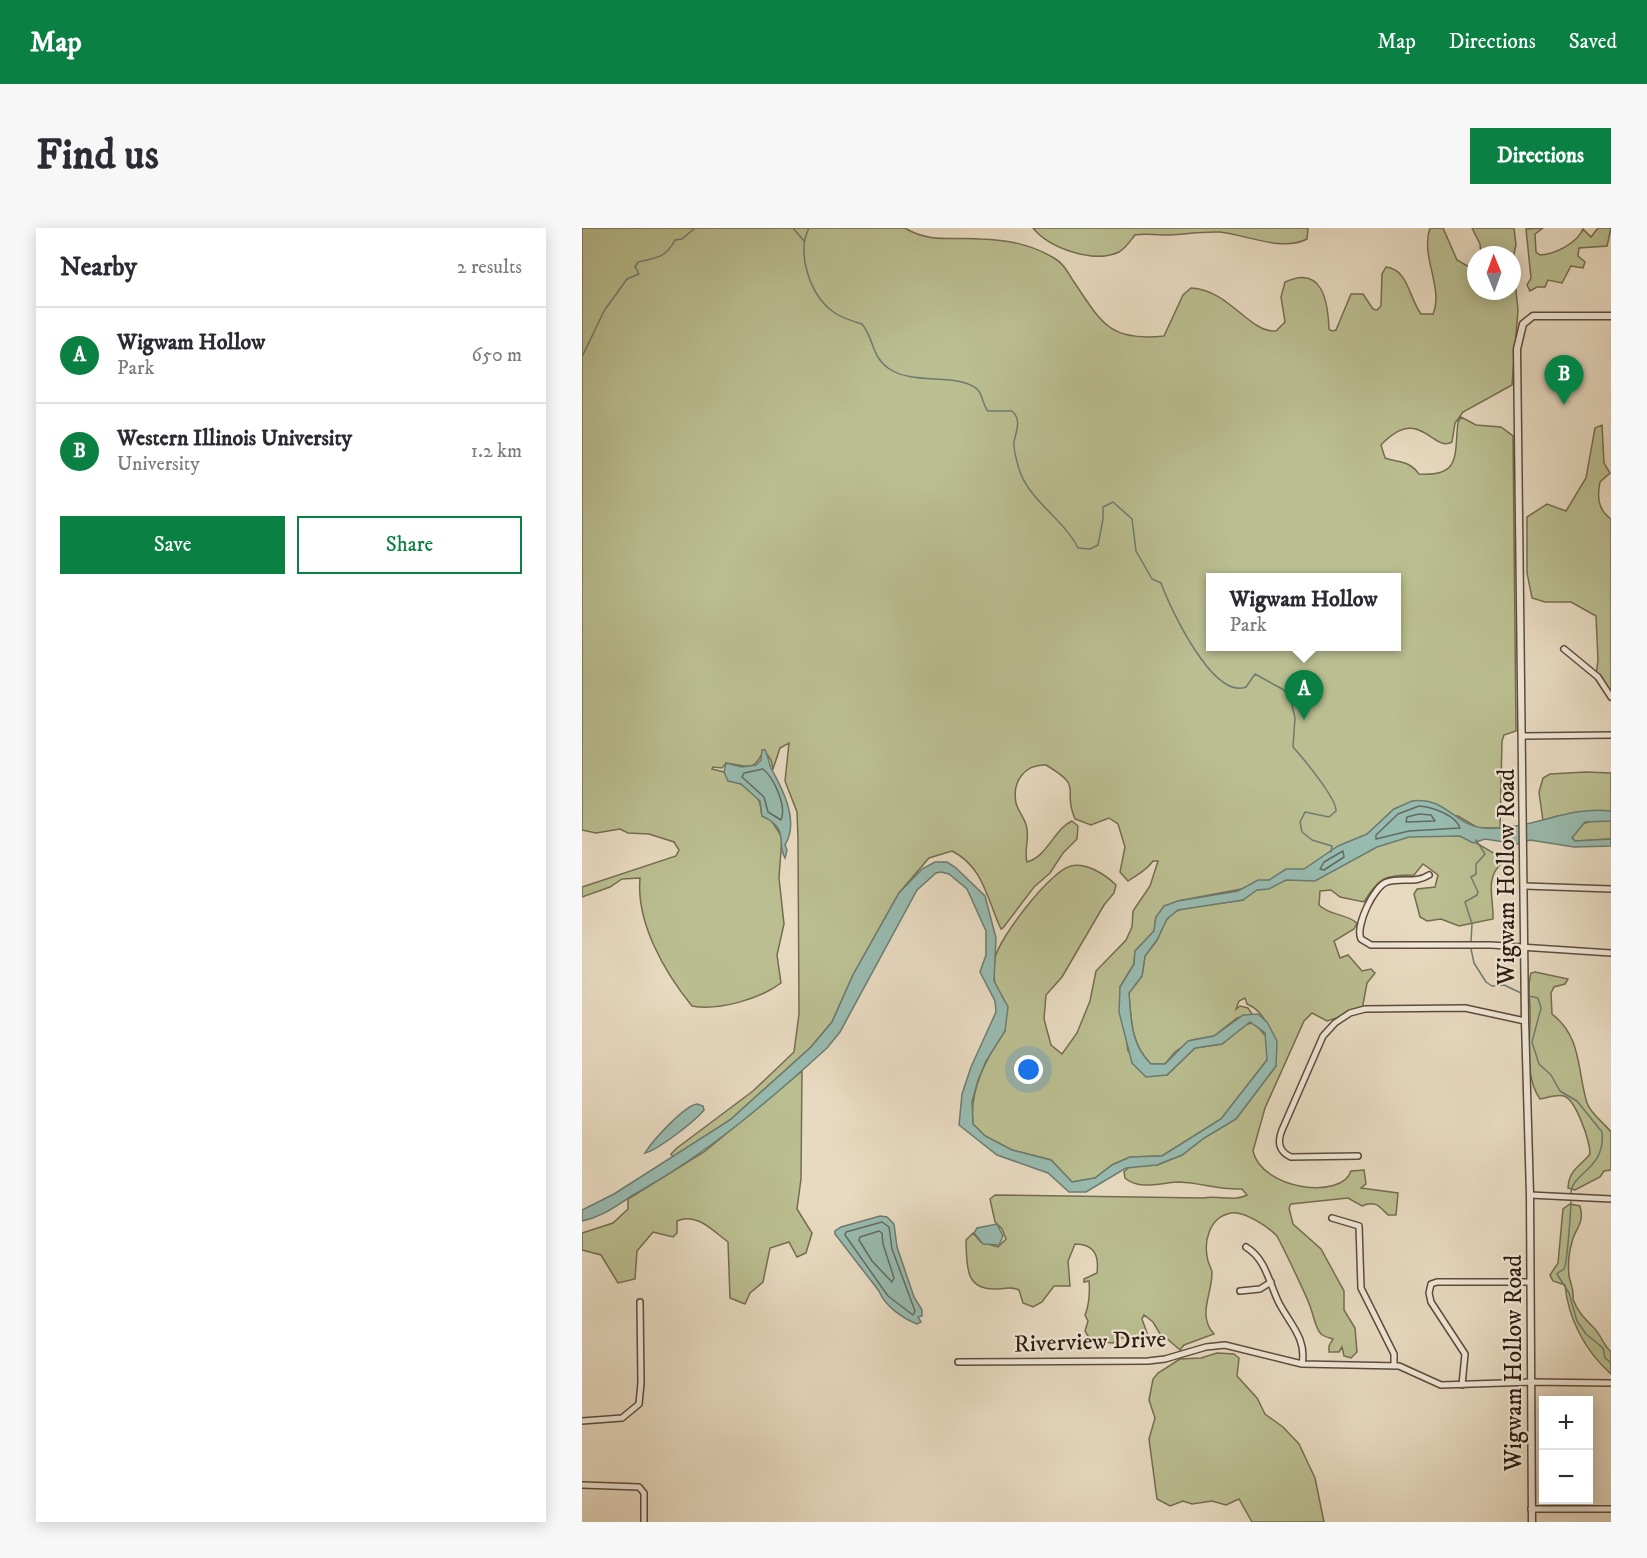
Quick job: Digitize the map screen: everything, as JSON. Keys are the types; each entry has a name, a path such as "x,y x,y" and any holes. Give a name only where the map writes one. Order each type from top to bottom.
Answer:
{"street":[{"name":"Wigwam Hollow Road","path":"1532,1522 1530,1195 1525,1021 1518,341 1523,324 1538,315 1611,316"},
{"path":"1564,649 1600,680 1611,697"},
{"path":"1523,736 1611,735"},
{"path":"1429,875 1415,881 1389,881 1379,888 1359,924 1359,936 1364,942 1371,945 1491,945 1611,953"},
{"path":"1525,886 1611,889"},
{"path":"1358,1156 1291,1157 1282,1151 1279,1143 1282,1130 1323,1036 1335,1023 1358,1010 1396,1008 1465,1008 1525,1021"},
{"path":"1530,1195 1611,1199"},
{"path":"1332,1218 1359,1226 1361,1288 1394,1354 1394,1365"},
{"path":"1245,1247 1256,1254 1271,1282 1278,1302 1299,1337 1302,1364"},
{"path":"1240,1291 1260,1289 1271,1282"},
{"path":"1462,1385 1465,1354 1429,1299 1429,1290 1435,1282 1530,1282"},
{"path":"582,1420 622,1418 639,1404 640,1302"},
{"name":"Riverview Drive","path":"958,1362 1149,1361 1165,1359 1206,1347 1225,1345 1302,1364 1394,1365 1433,1383 1462,1385 1530,1382 1611,1383"},
{"path":"582,1485 634,1485 639,1487 644,1493 644,1522"},
{"path":"1531,1509 1611,1509"}],"green space":[{"path":"582,228 905,228 932,238 1009,242 1037,249 1057,260 1108,326 1130,336 1145,337 1164,336 1183,295 1191,288 1217,296 1257,325 1266,330 1276,331 1285,322 1281,297 1285,282 1298,278 1308,278 1321,289 1327,308 1329,329 1336,330 1351,294 1363,294 1373,309 1377,310 1381,306 1382,274 1386,267 1399,273 1404,279 1421,314 1433,314 1436,294 1428,239 1430,228 1443,228 1457,260 1467,266 1467,300 1517,300 1512,385 1463,412 1455,423 1452,442 1445,444 1424,432 1406,429 1394,434 1381,445 1385,458 1408,464 1419,474 1433,474 1443,472 1453,461 1458,422 1461,417 1476,425 1501,427 1513,436 1516,731 1504,735 1502,741 1500,828 1478,828 1458,816 1394,809 1364,837 1420,828 1420,836 1464,837 1501,857 1500,865 1491,883 1493,919 1459,926 1441,919 1427,921 1420,917 1414,894 1417,889 1435,887 1438,875 1423,864 1414,875 1389,877 1379,882 1364,902 1340,897 1331,890 1320,891 1319,905 1323,909 1357,923 1354,929 1334,941 1340,958 1348,955 1362,971 1371,969 1375,973 1367,983 1362,1010 1327,1021 1312,1013 1304,1021 1265,1108 1253,1151 1259,1164 1271,1175 1302,1187 1333,1186 1345,1180 1351,1171 1364,1170 1366,1184 1361,1188 1398,1193 1396,1215 1388,1215 1377,1205 1362,1206 1348,1198 1291,1204 1289,1208 1293,1224 1321,1249 1344,1291 1344,1310 1355,1328 1357,1352 1351,1358 1344,1356 1342,1347 1339,1352 1329,1352 1333,1339 1321,1334 1317,1328 1305,1294 1276,1235 1242,1214 1223,1215 1209,1231 1207,1239 1208,1261 1212,1273 1206,1312 1209,1327 1214,1334 1184,1345 1180,1350 1165,1337 1163,1339 1153,1322 1144,1315 1142,1319 1147,1333 1145,1337 1121,1338 1113,1343 1091,1341 1085,1331 1088,1321 1085,1315 1089,1281 1084,1282 1084,1279 1097,1273 1097,1267 1096,1256 1087,1246 1075,1244 1068,1261 1070,1286 1054,1286 1042,1302 1033,1307 1023,1303 1019,1290 986,1288 978,1285 973,1281 967,1267 966,1240 973,1233 981,1242 998,1247 1006,1239 1002,1229 995,1222 990,1199 995,1195 1232,1198 1247,1195 1242,1189 1180,1182 1137,1184 1125,1178 1124,1172 1130,1166 1157,1165 1182,1155 1204,1138 1236,1119 1276,1066 1269,1029 1261,1014 1247,1004 1245,998 1239,1001 1236,1009 1240,1006 1248,1008 1252,1014 1237,1018 1214,1036 1192,1040 1175,1052 1165,1064 1151,1064 1144,1057 1133,1032 1129,993 1142,976 1145,956 1157,940 1165,922 1172,913 1184,908 1243,900 1242,889 1178,901 1156,917 1154,931 1135,951 1134,964 1120,987 1128,1051 1167,1075 1195,1048 1222,1044 1246,1024 1255,1023 1267,1038 1267,1060 1221,1119 1162,1156 1130,1157 1112,1165 1095,1178 1072,1182 1051,1160 1012,1150 985,1136 973,1124 972,1111 980,1075 1005,1031 995,985 995,958 1016,921 1051,879 1071,866 1089,868 1107,877 1116,885 1114,893 1104,905 1062,977 1046,995 1044,1019 1051,1045 1062,1054 1077,1033 1090,1001 1096,971 1126,940 1132,927 1133,911 1150,886 1158,861 1153,861 1145,870 1128,881 1120,872 1125,847 1118,824 1109,818 1091,825 1075,819 1071,808 1069,784 1046,765 1038,765 1021,776 1015,795 1018,809 1027,829 1027,862 1046,849 1061,830 1072,821 1078,826 1077,839 1063,853 1050,873 1034,887 1003,928 1001,929 978,875 963,858 952,851 929,858 899,893 853,975 832,1022 811,1047 730,1120 673,1157 671,1154 677,1148 753,1091 794,1052 799,1014 798,838 797,812 785,781 789,743 780,748 773,769 771,760 764,750 753,765 726,763 722,768 713,767 712,769 724,772 731,781 751,791 760,803 762,816 771,820 782,837 779,878 784,924 777,955 781,983 772,989 750,999 726,1005 692,1006 672,978 654,946 643,912 640,878 622,879 610,887 582,897 582,887 676,856 679,850 674,842 649,834 628,833 620,829 596,833 582,830"},
{"path":"1033,228 1308,228 1307,239 1287,244 1264,242 1220,232 1139,234 1135,235 1119,252 1097,256 1061,248"},
{"path":"1472,228 1514,228 1516,246 1480,246"},
{"path":"1543,228 1535,234 1536,252 1540,255 1565,247 1576,239 1583,229 1591,237 1598,228 1611,228 1607,246 1579,248 1578,256 1585,262 1583,268 1571,266 1562,283 1548,280 1545,287 1537,287 1530,291 1527,285 1531,278 1526,229"},
{"path":"1602,425 1604,463 1610,473 1600,482 1599,503 1603,512 1611,519 1611,697 1596,676 1598,660 1596,616 1571,602 1545,602 1532,598 1527,573 1527,517 1547,504 1566,511 1586,478 1595,428"},
{"path":"1611,773 1611,811 1557,816 1543,821 1539,792 1543,778 1550,774"},
{"path":"1595,820 1611,821 1611,839 1575,841 1572,838 1582,824"},
{"path":"1531,973 1568,979 1565,984 1554,987 1551,993 1552,1014 1562,1023 1574,1044 1589,1107 1611,1132 1611,1170 1604,1171 1600,1177 1575,1190 1568,1188 1570,1176 1590,1154 1582,1122 1569,1099 1564,1096 1540,1099 1531,1079 1529,987"},
{"path":"802,1071 801,1179 797,1209 812,1233 806,1253 797,1257 789,1242 770,1248 763,1282 750,1293 745,1304 730,1298 728,1242 698,1221 684,1219 677,1221 677,1233 673,1237 653,1232 637,1251 635,1279 618,1283 601,1255 582,1250 582,1233 613,1223 628,1209 628,1199 704,1152"},
{"path":"1570,1204 1580,1206 1581,1212 1569,1259 1573,1299 1584,1318 1596,1330 1611,1352 1611,1374 1593,1355 1579,1333 1570,1310 1565,1285 1553,1281 1550,1275 1558,1263 1563,1209"},
{"path":"1217,1353 1234,1354 1239,1358 1237,1376 1257,1398 1265,1414 1283,1427 1299,1444 1315,1478 1324,1522 1252,1522 1239,1499 1226,1505 1212,1501 1192,1504 1183,1501 1170,1506 1157,1499 1149,1439 1155,1418 1149,1400 1153,1379 1158,1373 1180,1359 1201,1358"}],"water":[{"path":"762,750 766,752 788,805 791,826 785,845 787,850 785,858 779,831 771,821 762,816 760,801 741,784 728,781 724,772 726,763 742,767 756,765 761,760"},
{"path":"1412,801 1433,803 1465,822 1483,828 1516,826 1579,812 1611,811 1611,821 1585,822 1572,838 1575,841 1611,839 1611,846 1574,847 1530,840 1517,844 1485,839 1473,843 1460,836 1409,837 1377,847 1315,881 1286,880 1269,889 1257,890 1243,900 1178,910 1167,919 1157,940 1145,956 1142,976 1129,993 1133,1032 1144,1057 1151,1064 1165,1064 1188,1041 1214,1036 1243,1015 1258,1014 1267,1022 1277,1041 1276,1066 1236,1119 1204,1138 1182,1155 1157,1165 1126,1168 1086,1192 1069,1192 1048,1173 997,1155 959,1125 962,1094 971,1067 996,1012 995,1001 980,972 986,955 986,931 967,889 949,874 941,872 936,873 917,890 840,1032 827,1048 761,1106 691,1159 606,1212 582,1221 582,1210 614,1194 730,1120 811,1047 832,1022 853,975 899,893 922,869 935,862 947,862 955,867 985,896 996,938 994,981 1008,1007 1005,1031 986,1061 978,1080 972,1102 973,1124 985,1136 1012,1150 1051,1160 1072,1182 1095,1178 1112,1165 1130,1157 1162,1156 1221,1119 1267,1060 1265,1033 1250,1022 1222,1044 1195,1048 1167,1075 1146,1077 1132,1063 1119,1012 1120,987 1134,964 1135,951 1154,931 1156,917 1164,906 1178,901 1238,891 1258,880 1269,880 1286,869 1304,869 1338,846 1367,834 1394,809"},
{"path":"697,1104 703,1106 704,1110 699,1115 667,1141 645,1153 677,1117"},
{"path":"880,1216 887,1217 894,1224 897,1247 914,1297 922,1310 922,1316 918,1317 921,1322 917,1324 900,1315 890,1306 835,1234 835,1231 841,1227"},
{"path":"997,1224 1003,1236 999,1245 983,1244 974,1233 977,1228"}],"waterway":[{"path":"582,357 604,311 627,279 639,274 635,267 638,262 664,254 675,240 682,239 695,228"},
{"path":"793,228 804,241"},
{"path":"809,228 805,238 805,261 807,272 817,294 835,313 862,324 882,363 898,373 970,385 980,392 988,411 1012,411 1018,422 1014,442 1015,452 1024,480 1030,491 1072,537 1078,548 1090,549 1098,545 1103,507 1113,502 1132,519 1136,551 1152,579 1161,583 1173,612 1194,649 1207,666 1220,680 1233,687 1246,687 1255,674 1284,690 1291,701 1295,718 1293,747 1325,788 1336,811 1329,817 1305,812 1300,822 1302,832 1312,840 1332,846 1331,852"},
{"path":"1471,941 1472,924 1465,902 1477,895 1478,892 1471,877 1476,874 1476,864 1485,854 1476,840"},
{"path":"1471,949 1474,963 1486,982 1492,986 1504,985 1521,993"},
{"path":"1529,996 1538,998 1541,1008 1532,1042 1539,1064 1551,1075 1560,1091 1577,1101 1602,1132 1599,1155 1576,1180 1571,1194"},
{"path":"1571,1200 1565,1266 1557,1274 1569,1293 1577,1321 1586,1334 1603,1348 1605,1358 1611,1363"}],"place":[{"name":"Western Illinois University","path":"1564,405"},
{"name":"Wigwam Hollow","path":"1304,720"}]}
